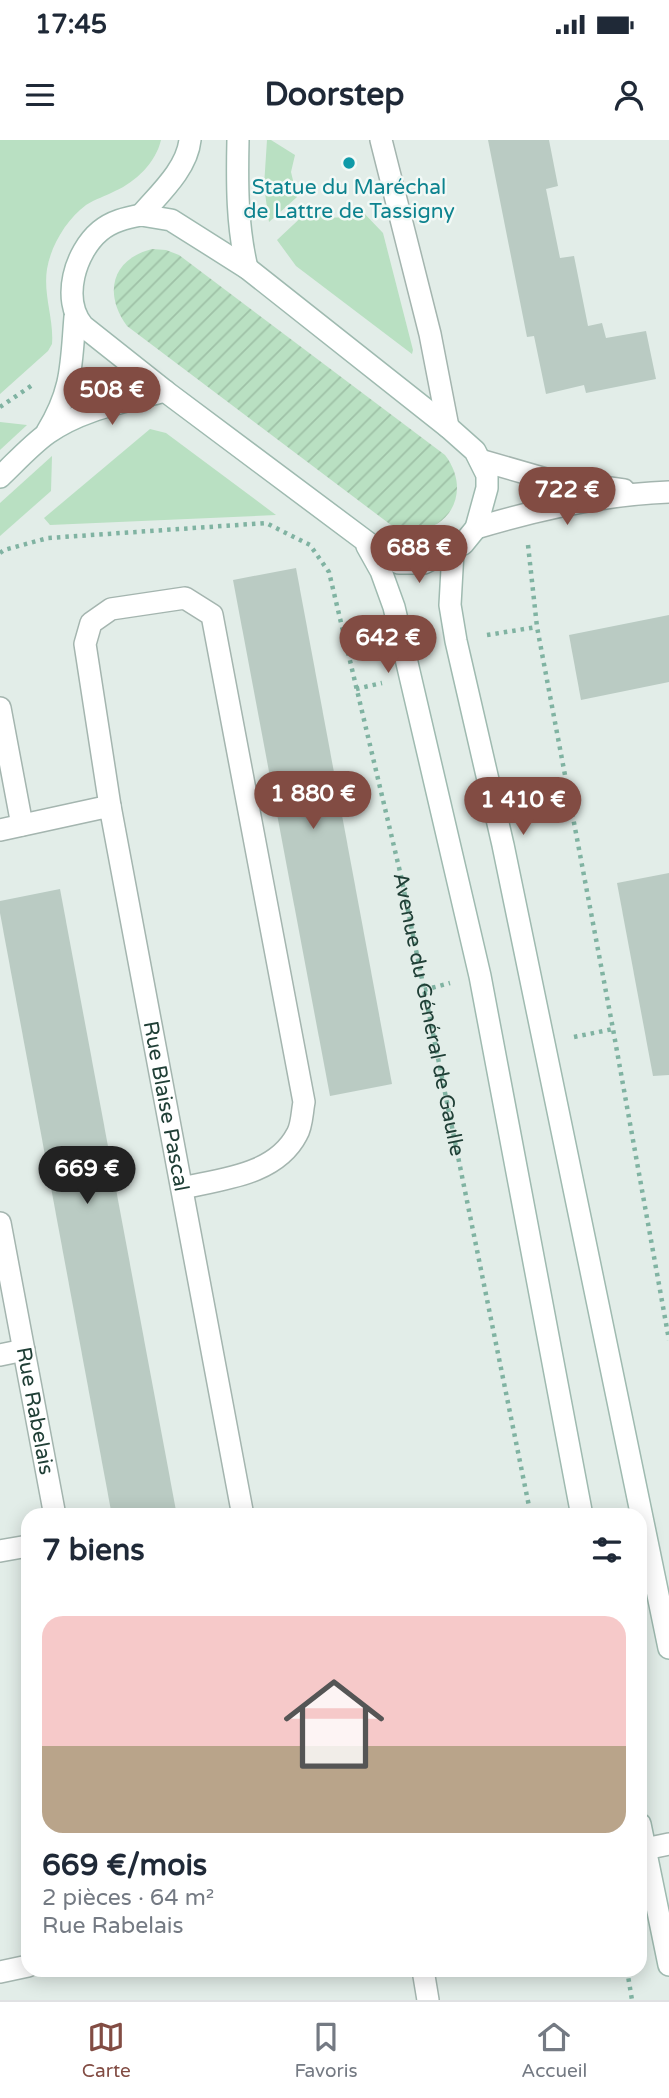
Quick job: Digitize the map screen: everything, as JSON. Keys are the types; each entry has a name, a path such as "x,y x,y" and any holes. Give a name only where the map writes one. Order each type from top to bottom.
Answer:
{"main road":[{"path":"141,215 173,177 190,140"},
{"path":"239,140 238,212 247,268"},
{"path":"382,140 430,334 448,427"},
{"path":"46,434 60,411 70,384 75,317 74,275 79,260 99,232 112,223 141,215 172,220 247,268 475,451 486,475 487,488 476,528 463,544 424,563 399,563 366,544 92,335 75,317"},
{"path":"0,477 46,434 70,420 98,409 165,391"},
{"path":"480,460 546,479 660,493"},
{"path":"476,528 555,508 660,493"},
{"path":"366,544 381,572 394,607 477,963 580,1508"},
{"path":"453,551 450,605 456,641 503,845 640,1508"},
{"name":"Rue Blaise Pascal","path":"182,1188 262,1168 284,1153 298,1133 304,1102 212,615 185,598 111,609 91,623 85,644 110,806 242,1508"},
{"path":"0,708 22,825"},
{"path":"0,830 110,806"},
{"name":"Rue Rabelais","path":"0,1223 54,1508"},
{"path":"0,1355 24,1350"},
{"path":"647,1541 669,1647"},
{"path":"0,1550 21,1547"},
{"path":"647,1848 669,1844"},
{"path":"647,1867 669,1965"},
{"path":"0,1972 21,1968"},
{"path":"424,1977 428,2000"}],"path":[{"path":"527,515 526,533 537,627 669,1340"},
{"name":"Avenue du Général de Gaulle","path":"0,553 48,538 267,523 310,545 330,572 401,876 529,1508"},
{"path":"628,1977 632,2000"}],"green space":[{"path":"0,140 161,140 155,156 137,177 86,205 61,233 49,260 46,279 52,344 48,351 0,394"},
{"path":"267,140 295,155 291,172 297,197 269,222 264,186"},
{"path":"309,210 335,218 361,210 383,233 412,354 296,266 277,240"},
{"path":"152,249 179,255 445,455 454,471 457,487 455,501 448,514 425,529 409,530 391,525 127,326 115,301 116,279 120,269 128,261"},
{"path":"0,422 27,425 0,450"},
{"path":"150,429 166,433 276,515 50,525 44,518"},
{"path":"52,456 51,491 0,536 0,503"}],"building":[{"path":"488,140 549,140 558,186 546,189 560,258 574,256 588,326 602,323 606,338 646,331 656,379 586,393 584,385 546,394 534,336 527,337"},
{"path":"296,568 392,1084 330,1096 233,580"},
{"path":"669,615 669,682 581,700 569,635"},
{"path":"669,873 669,1075 653,1076 617,883"},
{"path":"60,889 176,1508 111,1508 0,913 0,901"}],"place":[{"name":"Statue du Maréchal de Lattre de Tassigny","path":"349,163"}]}
